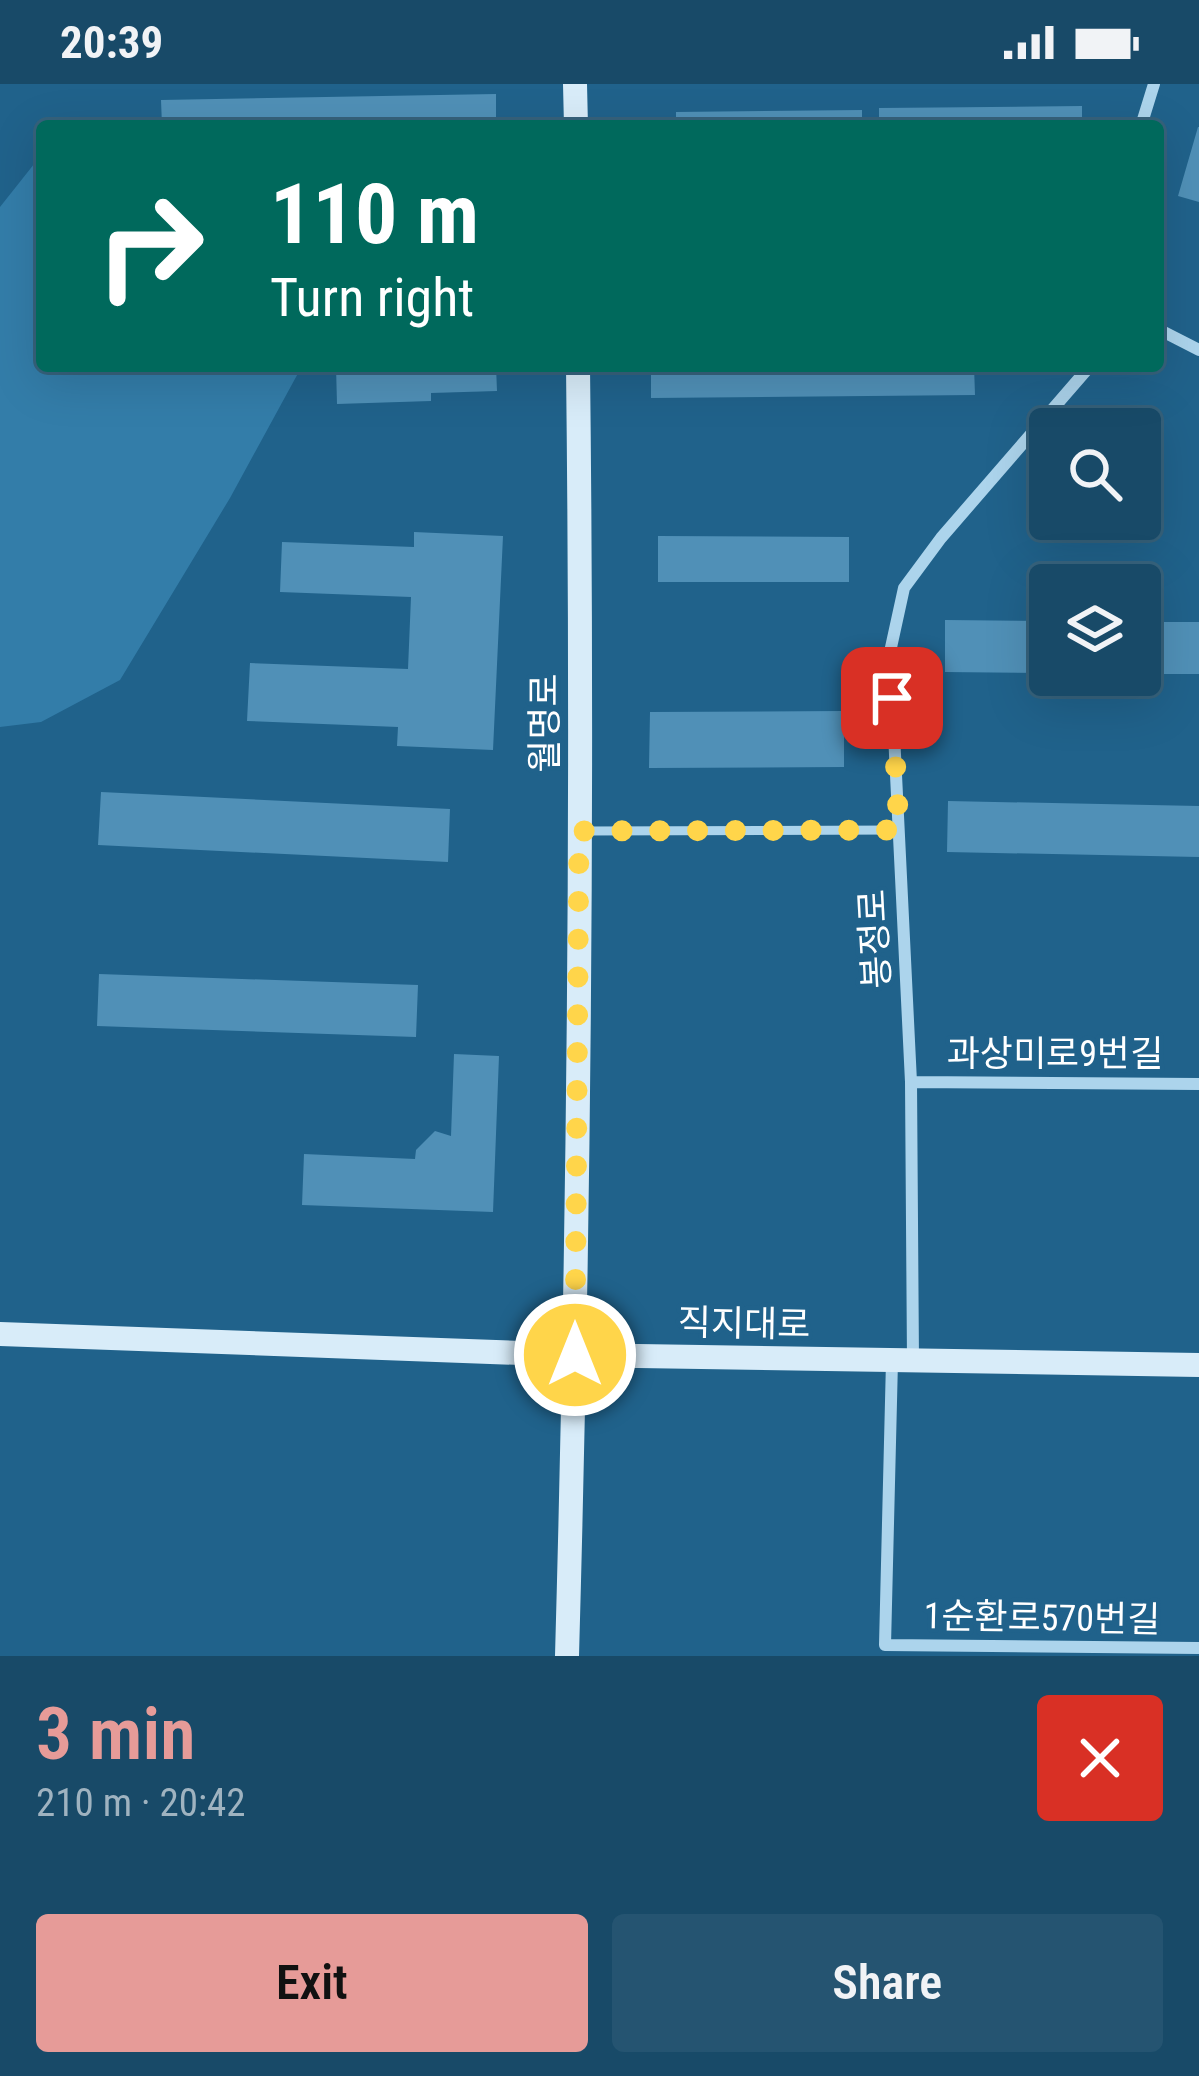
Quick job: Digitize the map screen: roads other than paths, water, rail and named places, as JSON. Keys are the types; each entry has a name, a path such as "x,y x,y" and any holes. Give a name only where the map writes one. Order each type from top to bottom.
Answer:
{"street":[{"path":"575,84 576,120"},
{"path":"1143,120 1154,84"},
{"path":"1164,332 1199,350"},
{"name":"월명로","path":"567,1656 575,1355 581,612 578,372"},
{"name":"봉정로","path":"885,1645 902,1362 911,1082 890,652 904,588 941,538 1085,372"},
{"name":"과상미로9번길","path":"911,1082 1199,1084"},
{"name":"직지대로","path":"0,1334 380,1350 1199,1365"},
{"name":"1순환로570번길","path":"885,1645 1199,1648"}],"lane":[{"path":"579,831 899,830"}]}
